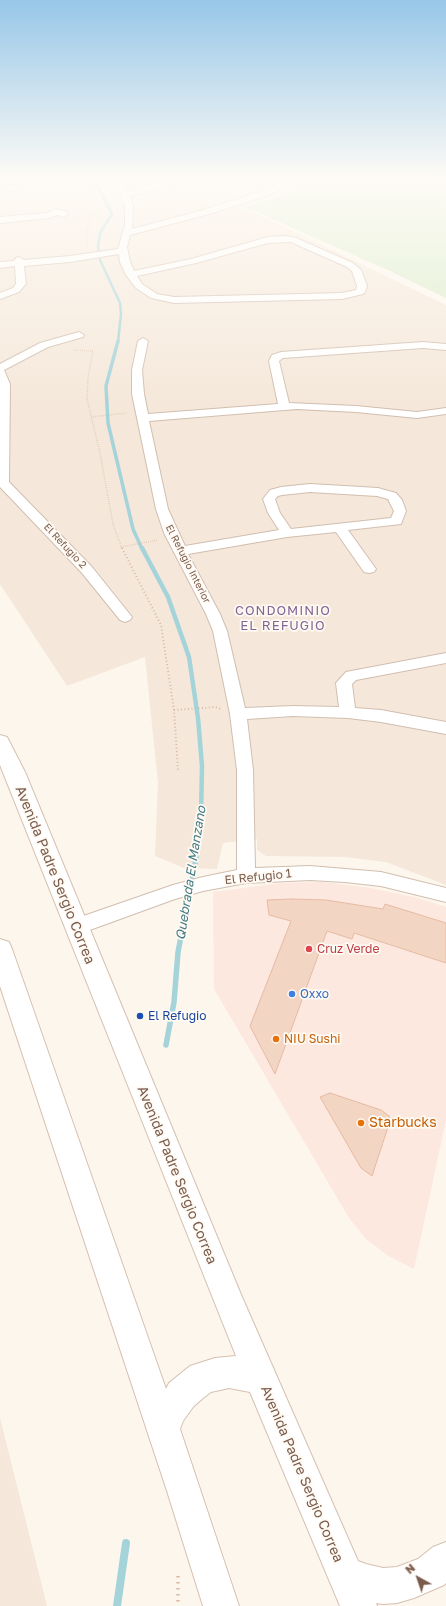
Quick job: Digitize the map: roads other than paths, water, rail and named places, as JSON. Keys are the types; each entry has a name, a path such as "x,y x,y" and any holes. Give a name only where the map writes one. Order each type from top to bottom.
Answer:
{"street":[{"path":"0,265 75,255"},
{"path":"123,255 125,262 132,275 142,289 159,298 169,300 342,296 360,292 362,286 356,270 350,265 327,255"},
{"path":"132,275 213,255"},
{"path":"0,261 19,262"},
{"path":"0,296 16,290 21,284 19,262"},
{"path":"0,368 35,349 60,339 79,335"},
{"name":"El Refugio Interior","path":"143,341 139,360 137,382 162,509 171,533 213,614 220,631 238,714 245,770 246,876"},
{"path":"284,407 274,361 276,357 281,354 423,345 446,347"},
{"path":"0,372 5,384 2,481"},
{"path":"143,418 284,407 337,407 417,415 446,411"},
{"name":"El Refugio 2","path":"2,481 87,570 125,617"},
{"path":"180,551 287,533 396,521 400,511 396,500 392,496 378,492 310,488 281,491 274,493 269,499 274,513 287,533"},
{"path":"340,528 369,569"},
{"path":"348,713 344,686 346,680 351,676 446,658"},
{"path":"238,714 301,711 348,713 381,716 446,728"},
{"name":"Avenida Padre Sergio Correa","path":"0,742 14,772 231,1308 359,1606"},
{"name":"El Refugio 1","path":"76,927 173,892 203,884 246,876 310,873 345,875 381,879 446,895"},
{"path":"0,949 163,1429 221,1606"},
{"path":"163,1429 170,1411 181,1396 202,1378 229,1372 246,1374 262,1379"},
{"path":"344,1572 363,1582 383,1586 396,1585 414,1580 431,1572 446,1560"}],"waterway":[{"name":"Quebrada El Manzano","path":"99,255 100,260 120,303 121,314 118,342"},
{"name":"Quebrada El Manzano","path":"118,341 106,386 108,423 133,529 142,549"},
{"name":"Quebrada El Manzano","path":"142,548 168,597 189,657 198,718 202,766 201,817"},
{"name":"Quebrada El Manzano","path":"166,1045 174,1002 178,952 195,865 201,816"},
{"path":"117,1606 126,1543"}],"place":[{"name":"Cruz Verde","path":"309,949"},
{"name":"Oxxo","path":"292,994"},
{"name":"El Refugio","path":"140,1016"},
{"name":"NIU Sushi","path":"276,1039"},
{"name":"Starbucks","path":"361,1123"}],"district":[{"name":"CONDOMINIO EL REFUGIO","path":"283,618"}]}
